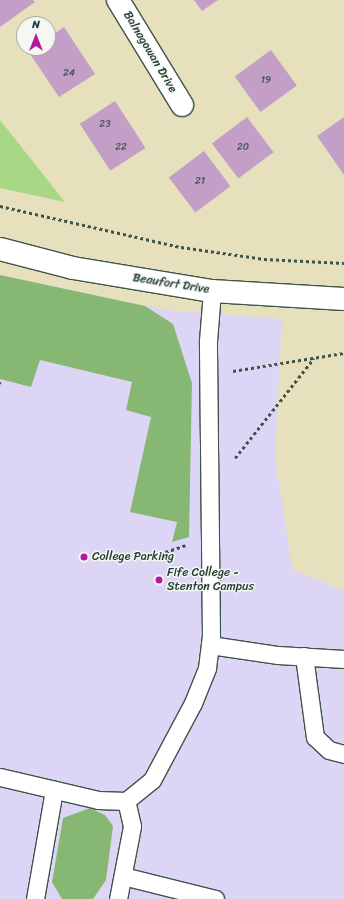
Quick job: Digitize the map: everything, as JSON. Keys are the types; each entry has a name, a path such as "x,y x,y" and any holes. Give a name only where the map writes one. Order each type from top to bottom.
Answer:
{"street":[{"name":"Balnagowan Drive","path":"118,0 182,105"},
{"name":"Beaufort Drive","path":"0,249 73,268 212,291 344,299"}],"lane":[{"path":"0,777 98,800 126,801 152,780 193,703 207,668 210,645 209,375 212,291"},
{"path":"210,645 344,659"},
{"path":"304,656 315,737 329,750 344,754"},
{"path":"35,899 54,790"},
{"path":"118,899 124,876 132,826 126,801"},
{"path":"124,876 215,899"}],"path":[{"path":"0,206 181,247 264,259 344,263"},
{"path":"209,375 344,353"},
{"path":"210,490 314,358"},
{"path":"154,556 210,536"}],"shaded area":[{"name":"Fife College - Stenton Campus","path":"0,275 166,310 282,319 275,455 292,569 344,591 344,899 0,899"}],"green space":[{"path":"0,120 65,202 0,188"},
{"path":"0,275 145,306 173,324 192,383 189,537 172,542 177,522 130,512 151,417 126,410 132,382 40,360 31,387 0,379"},
{"path":"90,808 105,815 113,826 106,880 93,899 62,899 52,882 63,818"}],"building":[{"path":"0,0 33,0 35,2 0,27"},
{"path":"194,0 218,0 202,11"},
{"path":"64,27 95,74 59,97 31,56 56,56 56,32"},
{"path":"271,50 297,86 260,112 235,76"},
{"path":"115,101 145,148 110,171 80,124"},
{"path":"247,117 273,152 238,179 212,143"},
{"path":"344,117 344,175 317,136"},
{"path":"204,151 230,186 195,213 169,177"}],"place":[{"name":"College Parking","path":"84,557"},
{"name":"Fife College - Stenton Campus","path":"159,580"}]}
